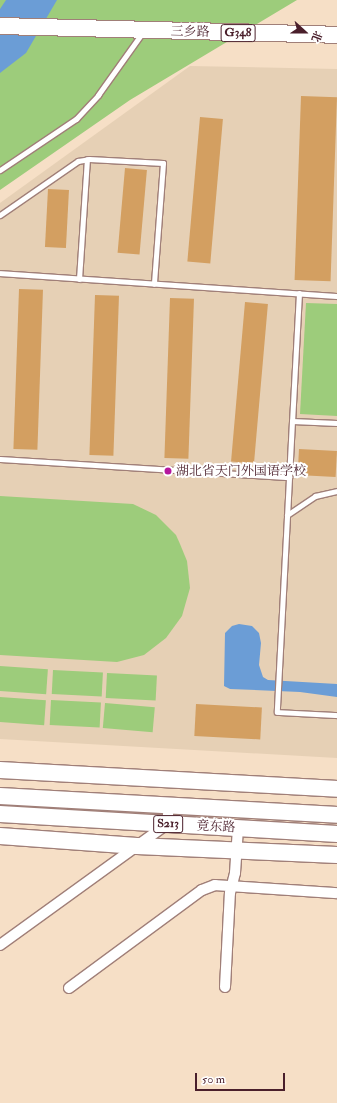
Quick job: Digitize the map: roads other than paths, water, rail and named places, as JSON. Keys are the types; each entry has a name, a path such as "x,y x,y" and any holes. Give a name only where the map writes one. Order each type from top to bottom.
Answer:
{"main road":[{"name":"G348","path":"0,26 141,31"},
{"name":"三乡路","path":"141,31 337,35"},
{"path":"0,770 337,789"},
{"name":"竟东路","path":"0,796 337,815"},
{"name":"竟东路","path":"0,814 337,834"},
{"path":"0,836 137,846 337,855"}],"street":[{"path":"0,944 167,824 169,805"},
{"path":"225,987 231,886 238,828"},
{"path":"68,988 202,890 215,885 337,893"}],"lane":[{"path":"0,170 76,119 98,94 141,31"},
{"path":"79,278 87,159"},
{"path":"0,215 47,181 78,161 87,159 163,163 154,284"},
{"path":"0,273 337,296"},
{"path":"299,293 277,712 337,716"},
{"path":"292,421 337,423"},
{"path":"0,459 289,477"},
{"path":"287,516 315,496 337,491"}],"water":[{"path":"6,0 57,0 26,53 0,73 0,9"},
{"path":"239,624 252,626 259,633 261,643 259,665 263,677 268,680 337,684 337,697 300,692 230,689 224,686 225,633 232,626"}],"place":[{"name":"湖北省天门外国语学校","path":"168,471"}]}
